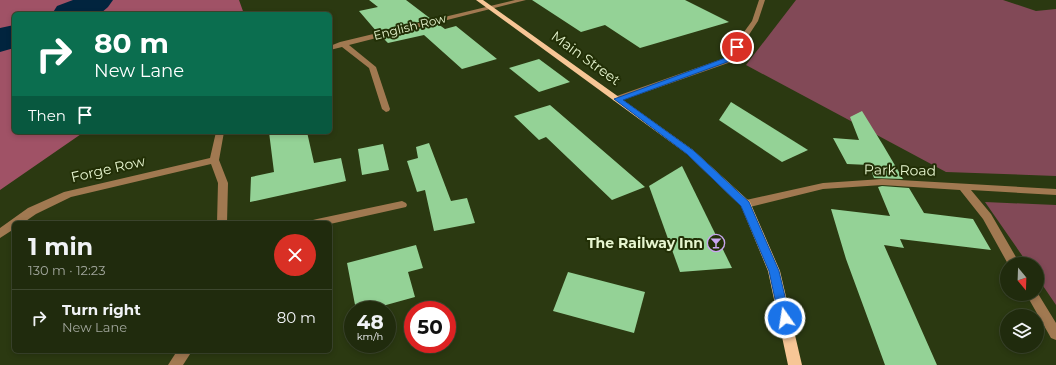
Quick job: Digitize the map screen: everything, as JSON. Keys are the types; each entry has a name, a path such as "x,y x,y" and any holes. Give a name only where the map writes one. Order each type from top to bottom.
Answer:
{"main road":[{"name":"Main Street","path":"479,0 690,152 746,204 774,271 795,365"}],"street":[{"name":"English Row","path":"332,47 523,0"},
{"path":"617,99 728,60 755,21 762,0"},
{"path":"343,44 372,67 386,109"},
{"path":"220,134 214,160 223,183 222,221"},
{"name":"Forge Row","path":"18,221 32,211 68,194 214,160"},
{"name":"Park Road","path":"746,204 823,186 882,182 1056,192"},
{"path":"962,186 987,217 1010,257"},
{"path":"326,221 402,205"},
{"name":"Forge Row","path":"0,234 12,225"},
{"path":"1036,301 1056,334"},
{"path":"175,365 184,353"}],"shaded area":[{"path":"0,0 239,0 243,12 12,12 12,134 81,134 0,190"},
{"path":"796,0 1003,0 1036,11 1056,9 1056,176 946,172 746,65"},
{"path":"985,202 1056,205 1056,305 1044,287 1044,257 1023,257"}],"building":[{"path":"369,0 406,0 431,19 377,32 359,11 378,7"},
{"path":"532,0 685,0 729,22 640,48 605,25 581,32"},
{"path":"438,24 445,29 456,26 497,59 462,69 424,35 388,43 383,38"},
{"path":"539,59 570,82 539,92 509,68"},
{"path":"731,102 808,150 782,162 719,120"},
{"path":"550,105 645,187 612,200 546,137 539,140 514,116"},
{"path":"862,111 903,179 874,178 869,165 847,164 833,138 859,140 850,117"},
{"path":"269,134 307,134 314,163 341,158 346,181 250,202 251,177 274,172"},
{"path":"429,143 451,201 467,198 475,223 434,231 425,190 417,192 407,161 418,158 416,147"},
{"path":"383,144 389,170 362,175 358,149"},
{"path":"682,166 732,268 680,272 649,186"},
{"path":"878,187 909,188 924,213 973,219 991,250 900,239 904,248 884,245 937,365 885,365 846,259 831,209 890,216"},
{"path":"416,245 423,268 408,272 415,297 396,302 396,301 354,301 347,263"},
{"path":"568,272 645,292 634,333 553,311"}],"waterway":[{"path":"75,12 89,6 96,0"},
{"path":"0,40 12,37"}],"place":[{"name":"The Railway Inn","path":"716,243"}],"route":[{"path":"737,47 728,60 617,99 690,152 746,204 774,271 785,318"}]}
